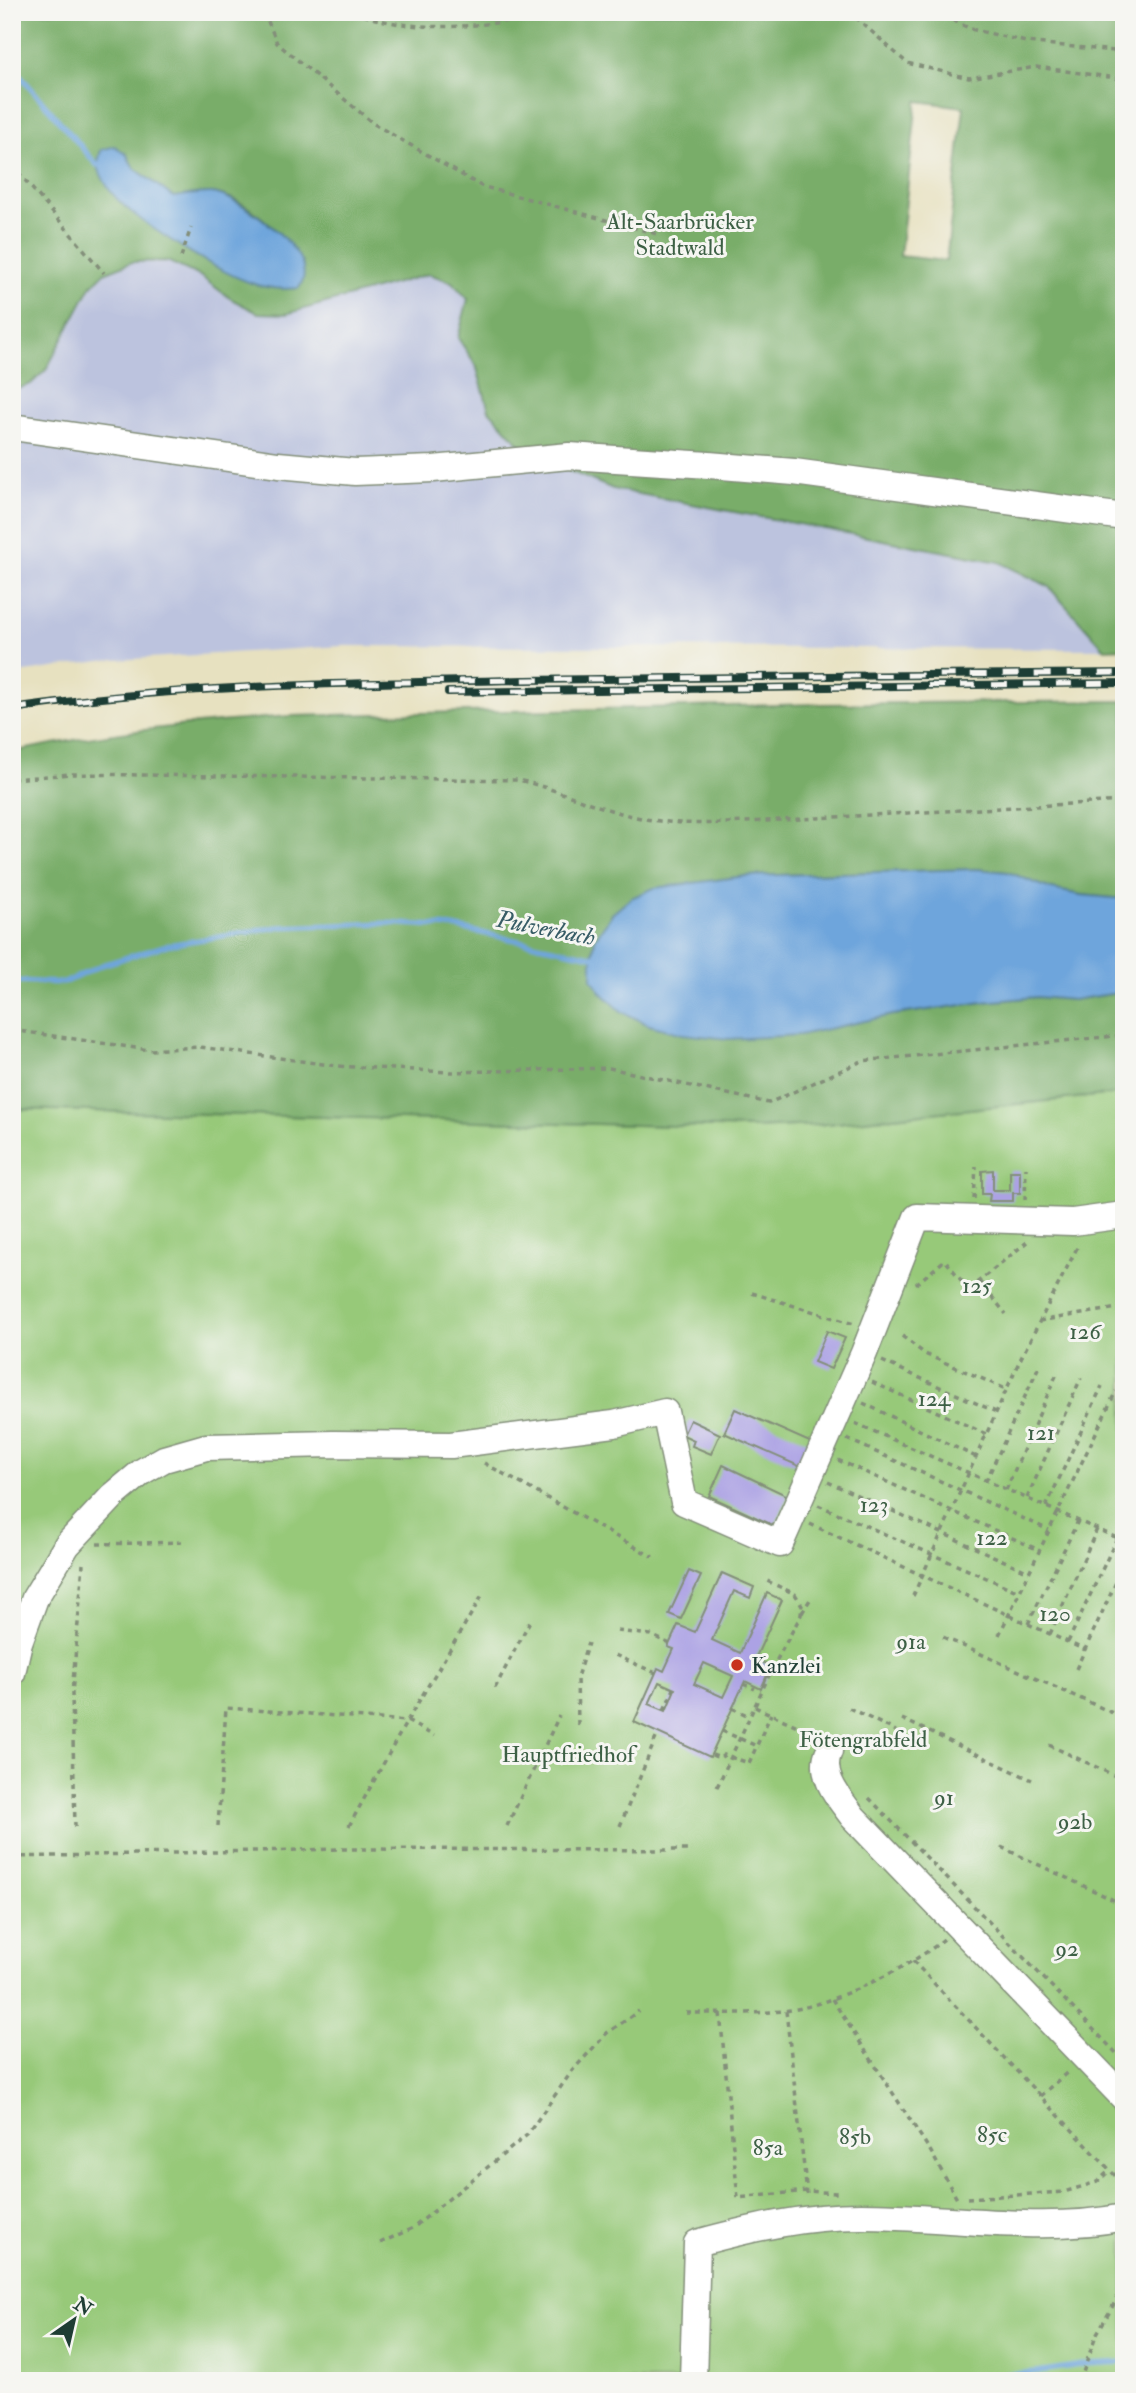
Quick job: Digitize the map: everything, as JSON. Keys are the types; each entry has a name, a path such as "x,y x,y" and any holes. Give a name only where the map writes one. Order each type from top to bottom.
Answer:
{"lane":[{"path":"12,426 278,465 355,472 433,470 569,456 794,472 1124,517"},
{"path":"12,1673 19,1642 36,1598 113,1496 143,1471 164,1459 206,1447 451,1445 614,1424 666,1412 684,1502 780,1544 888,1293 917,1217 1052,1221 1091,1220 1124,1215"},
{"path":"825,1743 825,1768 848,1810 1124,2098"},
{"path":"694,2381 697,2243 762,2225 808,2218 959,2209 1057,2224 1096,2222 1121,2217"}],"path":[{"path":"264,12 277,43 374,124 481,186 657,234"},
{"path":"354,12 375,20 445,27 505,23 560,12"},
{"path":"837,12 852,14 907,62 969,78 1036,67 1124,79"},
{"path":"935,12 971,29 1026,42 1124,52"},
{"path":"12,165 104,273"},
{"path":"181,257 191,228"},
{"path":"12,779 71,774 518,780 546,786 636,817 676,824 1124,801"},
{"path":"12,1030 150,1050 200,1047 337,1066 450,1072 609,1069 769,1102 862,1060 1124,1035"},
{"path":"973,1219 976,1166"},
{"path":"1025,1201 1026,1168"},
{"path":"914,1596 1006,1390 1091,1220"},
{"path":"888,1293 910,1288 946,1260 970,1292 979,1281 1052,1221"},
{"path":"979,1281 1006,1314"},
{"path":"752,1293 922,1576 1085,1650"},
{"path":"1039,1321 1124,1307"},
{"path":"902,1336 925,1353 1006,1390"},
{"path":"986,1481 1039,1366"},
{"path":"1006,1490 1058,1371"},
{"path":"1027,1499 1081,1378"},
{"path":"1046,1507 1102,1386"},
{"path":"999,1634 1115,1391"},
{"path":"833,1424 996,1412"},
{"path":"833,1424 986,1434"},
{"path":"833,1424 976,1457"},
{"path":"833,1424 969,1473 1124,1541"},
{"path":"833,1424 961,1490 1049,1530"},
{"path":"833,1424 952,1511 1040,1550"},
{"path":"833,1424 942,1533 1029,1572"},
{"path":"833,1424 932,1555 1019,1592"},
{"path":"451,1445 653,1557"},
{"path":"1028,1624 1078,1521"},
{"path":"1050,1634 1097,1530"},
{"path":"1068,1642 1117,1538"},
{"path":"75,1827 72,1694 76,1544 185,1542"},
{"path":"1076,1669 1124,1566"},
{"path":"765,1580 795,1594 802,1605 801,1615"},
{"path":"349,1826 407,1721 482,1596"},
{"path":"717,1787 811,1598"},
{"path":"495,1688 531,1619"},
{"path":"617,1631 651,1635 670,1644"},
{"path":"943,1637 1124,1718"},
{"path":"578,1725 577,1677 588,1643"},
{"path":"615,1655 656,1673"},
{"path":"743,1684 762,1692"},
{"path":"664,1710 674,1689"},
{"path":"755,1707 825,1743"},
{"path":"218,1826 226,1708 407,1721 434,1736"},
{"path":"732,1708 750,1717"},
{"path":"849,1708 896,1731"},
{"path":"712,1755 720,1758 724,1755 733,1756 749,1763 771,1714"},
{"path":"507,1826 559,1716"},
{"path":"902,1719 1032,1780"},
{"path":"722,1731 758,1746"},
{"path":"620,1826 658,1733"},
{"path":"1049,1745 1124,1780"},
{"path":"865,1794 1124,2061"},
{"path":"1001,1847 1124,1905"},
{"path":"12,1857 338,1849 692,1850"},
{"path":"686,2012 786,2011 832,1999 925,1955 958,1926"},
{"path":"913,1961 1124,2185"},
{"path":"832,1999 931,2152 959,2209"},
{"path":"380,2244 413,2228 527,2135 572,2071 607,2033 639,2011"},
{"path":"786,2011 808,2218"},
{"path":"720,2013 738,2198 807,2191 842,2193"},
{"path":"1040,2096 1084,2057"},
{"path":"943,2197 959,2209 1064,2192 1097,2182 1110,2170"},
{"path":"1080,2381 1096,2335 1117,2299 1122,2267 1121,2217"}],"shaded area":[{"path":"167,261 200,276 231,299 258,313 286,314 429,274 452,282 468,299 458,338 476,365 489,410 519,443 565,469 613,489 999,562 1048,586 1105,649 343,646 100,661 12,674 12,391 31,384 46,370 91,286 104,273 132,262"}],"green space":[{"name":"Alt-Saarbrücker Stadtwald","path":"12,12 1124,12 1124,648 1105,649 1048,586 999,562 613,489 565,469 519,443 489,410 476,365 458,338 468,299 452,282 429,274 286,314 258,313 231,299 200,276 167,261 132,262 104,273 91,286 46,370 31,384 12,391","holes":["917,101 964,107 946,261 900,256","127,155 133,167 173,197 211,193 238,201 251,209 275,230 303,264 299,288 277,287 230,273 184,248 124,206"]},
{"path":"1124,701 1124,899 1051,889 1008,872 976,869 746,876 687,884 612,914 595,939 592,979 893,1015 983,1002 1037,997 1073,1000 1124,992 1124,1093 817,1125 754,1128 12,1109 12,752 151,729 290,716 818,704"},
{"name":"Hauptfriedhof","path":"1124,1093 1124,2381 12,2381 12,1109 754,1128 817,1125"}],"water":[{"path":"115,146 127,155 133,167 173,197 212,193 236,202 265,221 299,256 304,273 299,288 269,287 236,277 198,257 138,217 110,190 97,165 101,150"},
{"path":"976,869 1008,872 1051,889 1124,899 1124,992 1073,1000 1037,997 983,1002 893,1015 800,1035 729,1039 683,1034 649,1025 621,1011 592,979 595,939 612,914 631,898 654,888 746,876"}],"building":[{"path":"993,1170 993,1190 1010,1190 1010,1171 1020,1171 1020,1193 1013,1193 1013,1201 989,1201 990,1194 982,1194 982,1171"},
{"path":"827,1331 845,1338 831,1369 814,1362"},
{"path":"735,1409 812,1443 801,1467 724,1433"},
{"path":"690,1420 720,1434 711,1454 692,1446 694,1440 683,1435"},
{"path":"723,1465 788,1496 775,1526 709,1496"},
{"path":"689,1571 701,1576 681,1619 669,1614"},
{"name":"Kanzlei","path":"722,1573 754,1587 750,1598 734,1591 712,1640 740,1653 767,1593 782,1600 755,1659 771,1666 761,1689 745,1681 710,1757 634,1722 658,1668 664,1671 674,1649 668,1647 678,1625 695,1632","holes":["704,1663 733,1676 723,1697 694,1684","659,1682 675,1689 666,1711 649,1704"]}],"waterway":[{"path":"12,66 97,165"},
{"name":"Pulverbach","path":"12,981 64,983 102,965 167,945 278,927 385,923 453,927 596,957"},
{"path":"917,2381 1124,2362"}],"railway":[{"path":"12,709 140,694 332,684 1124,673"},
{"path":"448,692 1124,683"}],"place":[{"name":"Kanzlei","path":"737,1665"}],"park label":[{"name":"125","path":"977,1285"},
{"name":"126","path":"1085,1331"},
{"name":"124","path":"934,1398"},
{"name":"121","path":"1041,1432"},
{"name":"123","path":"874,1504"},
{"name":"122","path":"992,1537"},
{"name":"120","path":"1055,1613"},
{"name":"91a","path":"911,1641"},
{"name":"Fötengrabfeld","path":"863,1739"},
{"name":"91","path":"944,1797"},
{"name":"92b","path":"1075,1821"},
{"name":"92","path":"1067,1948"},
{"name":"85c","path":"992,2134"},
{"name":"85b","path":"855,2136"},
{"name":"85a","path":"768,2147"}]}
